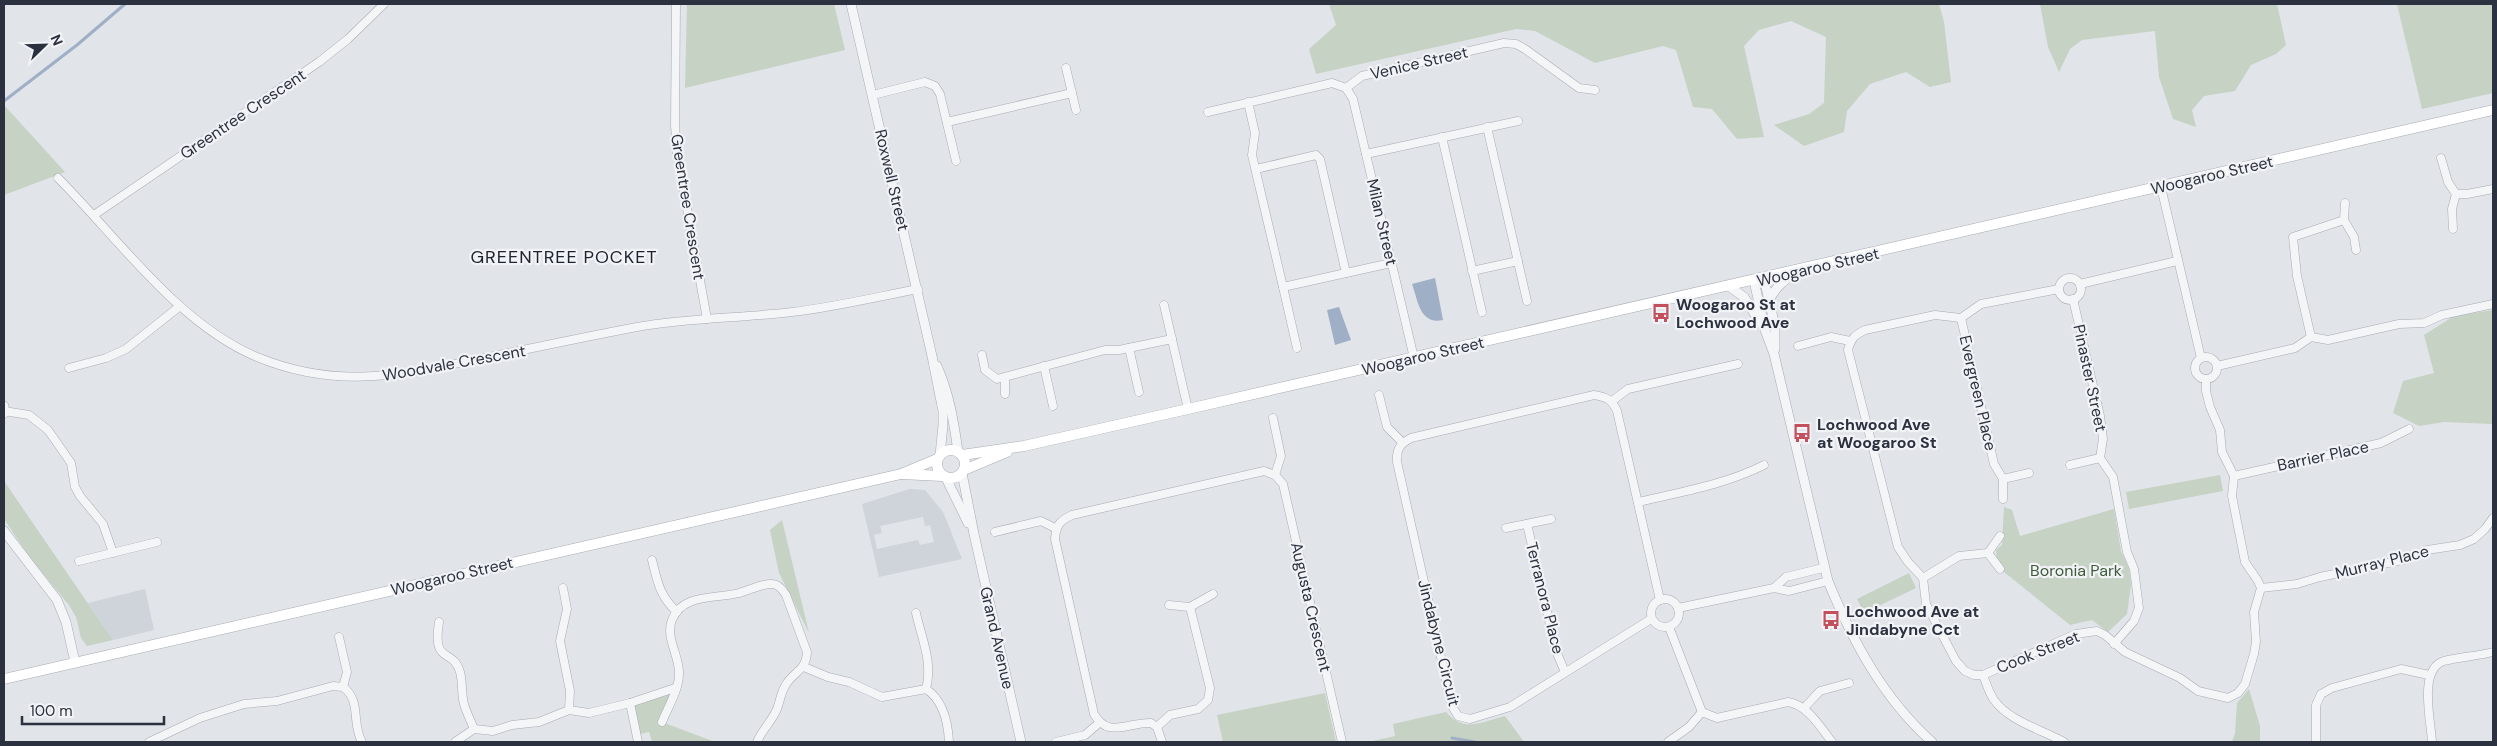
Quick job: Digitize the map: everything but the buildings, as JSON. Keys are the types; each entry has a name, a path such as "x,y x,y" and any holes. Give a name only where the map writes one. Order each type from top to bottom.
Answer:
{"main road":[{"name":"Woogaroo Street","path":"4,679 900,474 939,457 948,450 960,454 1024,446 1796,272 2493,110"},
{"name":"Woogaroo Street","path":"900,474 954,478 963,472 1024,446"},
{"path":"960,454 963,472"},
{"path":"939,457 937,468 944,477"}],"street":[{"name":"Greentree Crescent","path":"94,215 319,62 348,39 384,4"},
{"name":"Greentree Crescent","path":"676,4 675,125 677,153 707,319"},
{"name":"Roxwell Street","path":"851,4 918,288 932,356 942,411 943,426 939,457"},
{"name":"Venice Street","path":"1346,88 1362,76 1504,43 1516,44 1525,49 1579,88 1594,90"},
{"path":"1066,68 1076,110"},
{"path":"872,95 925,82 930,84 940,94 956,161"},
{"path":"1208,112 1332,83 1346,88"},
{"name":"Milan Street","path":"1346,88 1353,99 1414,358"},
{"path":"947,122 1072,93"},
{"path":"1248,102 1255,133 1252,155 1297,348"},
{"path":"1366,154 1518,120"},
{"path":"1487,127 1527,301"},
{"path":"1442,137 1482,312"},
{"path":"1256,169 1316,155 1320,159 1346,273"},
{"path":"2441,158 2448,182 2456,194 2452,209 2453,229"},
{"name":"Woodvale Crescent","path":"58,178 180,306 230,343 257,357 286,367 316,374 379,377 639,327 814,309 918,288"},
{"path":"2161,187 2201,358"},
{"path":"2456,194 2468,194 2493,188"},
{"path":"2345,203 2344,220 2354,237 2356,250"},
{"path":"2311,337 2297,276 2293,237 2344,220"},
{"path":"2080,284 2177,260"},
{"path":"1472,271 1518,261"},
{"path":"1283,287 1391,264"},
{"path":"1769,302 1771,295 1796,272"},
{"path":"2068,278 2075,279 2080,284 2079,294 2073,299 2065,298 2059,289 2061,282 2068,278"},
{"path":"1759,280 1769,302 1775,326 1774,354"},
{"path":"1759,280 1765,330"},
{"path":"1730,287 1744,297 1765,330 1774,354 1824,568 1842,617 1863,658 1887,693 1932,742"},
{"name":"Evergreen Place","path":"2003,499 2003,479 1994,464 1961,318 1982,304 2059,289"},
{"name":"Pinaster Street","path":"2073,299 2100,416 2103,439 2100,458"},
{"path":"2217,366 2295,348 2311,337 2328,340 2399,324 2424,323 2442,315 2493,304"},
{"path":"1164,305 1188,409"},
{"path":"69,368 106,358 126,349 180,306"},
{"path":"1961,318 1935,314 1865,330 1850,341 1848,350 1898,546 1908,562 1923,578 1960,556 1988,553 2000,536"},
{"path":"1798,346 1832,337 1850,341"},
{"path":"982,355 985,370 990,376 997,379 1106,350 1129,348 1172,339"},
{"path":"1129,348 1139,392"},
{"name":"Roxwell Street","path":"932,356 944,382 952,410 960,454"},
{"path":"2201,358 2211,358 2217,366 2213,377 2206,379 2198,376 2195,370 2196,363 2201,358"},
{"path":"1612,401 1628,389 1738,364"},
{"path":"1044,366 1053,406"},
{"path":"1004,394 1005,378"},
{"path":"2206,379 2210,407 2220,430 2222,452 2234,476 2232,496 2245,562 2261,588"},
{"path":"1379,395 1387,427 1403,443 1411,438 1594,395 1605,396 1612,401 1617,411 1660,600"},
{"path":"4,410 29,415 48,430 70,463 75,487 80,496 104,524 112,553"},
{"path":"1162,742 1157,727 1151,723 1142,722 1109,728 1099,723 1094,714 1055,539 1055,528 1062,520 1072,515 1264,472 1275,475 1281,456 1273,418"},
{"name":"Barrier Place","path":"2234,476 2381,443 2409,429"},
{"name":"Jindabyne Circuit","path":"1403,443 1396,452 1396,462 1452,706 1458,716 1470,718 1510,707 1652,619"},
{"path":"2070,465 2100,458 2113,477 2128,552 2134,569 2138,608 2134,621 2114,644"},
{"path":"1638,502 1715,485 1742,476 1764,465"},
{"name":"Grand Avenue","path":"963,472 974,534 1021,742"},
{"path":"2003,479 2029,473"},
{"name":"Augusta Crescent","path":"1275,475 1283,484 1342,742"},
{"name":"Grand Avenue","path":"944,477 974,534"},
{"name":"Murray Place","path":"2261,588 2297,584 2320,577 2407,560 2427,550 2460,544 2474,539 2485,530 2493,518"},
{"name":"Terranora Place","path":"1506,528 1551,519"},
{"path":"995,532 1041,521 1055,528"},
{"name":"Terranora Place","path":"1527,524 1556,651 1565,672"},
{"path":"4,530 57,600 66,622 76,662"},
{"path":"79,561 157,542"},
{"path":"1988,553 2000,568"},
{"path":"652,560 660,592 665,601 677,612"},
{"path":"1774,588 1786,577 1824,568"},
{"name":"Cook Street","path":"1923,578 1926,604 1956,661 1965,671 1974,676 1983,675 2076,634 2097,631 2125,652 2180,678 2198,691 2228,698 2238,694 2245,684 2254,654 2256,642 2254,612 2261,588"},
{"path":"1678,608 1774,588 1789,591 1828,581"},
{"path":"662,722 675,688 679,683 679,671 670,634 671,621 677,612 682,606 697,599 736,594 772,584 781,587 795,617 807,652 804,667 791,677 784,688 777,709 757,742"},
{"path":"563,588 567,609 560,641 570,691 569,710"},
{"path":"1169,605 1190,607 1213,594"},
{"path":"1660,600 1671,600 1678,608 1678,620 1669,627 1659,627 1652,619 1652,607 1660,600"},
{"path":"1157,727 1170,715 1198,709 1208,700 1210,688 1190,607"},
{"path":"916,613 929,658 930,674 926,689"},
{"path":"439,622 436,641 441,653 456,663 460,672 464,704 474,729"},
{"path":"1669,627 1702,712 1717,718 1788,702 1797,703 1804,708 1832,742"},
{"path":"339,637 347,672 343,687"},
{"path":"2432,742 2429,675 2435,666 2444,661 2493,652"},
{"path":"804,667 828,677 849,682 882,697 926,689 935,695 942,705 949,742"},
{"path":"2316,742 2316,705 2321,694 2332,688 2401,669 2429,675"},
{"path":"1983,675 1993,699 1999,706 2026,724 2064,742"},
{"path":"1804,708 1820,691 1849,683"},
{"path":"150,742 200,718 244,704 277,701 333,686 343,687 355,700 357,728 362,742"},
{"path":"455,742 474,729 493,731 512,724 539,722 569,710 589,713 630,703 675,688"},
{"path":"630,703 638,742"},
{"path":"1668,742 1689,727 1702,712"},
{"path":"1056,742 1085,735 1099,723"}],"shaded area":[{"path":"910,489 925,490 943,512 962,559 879,577 862,504","holes":["923,517 925,526 930,525 934,542 920,545 918,540 877,549 874,535 882,533 880,526"]},
{"path":"145,589 154,630 113,640 88,603"}],"green space":[{"path":"687,4 834,4 845,50 685,88"},
{"path":"1329,4 1939,4 1944,22 1951,82 1930,87 1906,72 1870,84 1847,111 1844,132 1804,146 1774,125 1809,114 1824,103 1826,37 1791,21 1759,30 1744,46 1764,137 1737,139 1712,109 1693,107 1676,50 1663,46 1595,63 1535,31 1516,29 1316,74 1309,49 1336,25"},
{"path":"2040,4 2277,4 2286,45 2276,54 2251,65 2235,91 2204,96 2192,110 2196,127 2173,119 2159,77 2155,31 2082,40 2070,49 2059,72 2048,47"},
{"path":"2397,4 2493,4 2493,93 2422,109"},
{"path":"4,105 65,172 4,195"},
{"path":"2493,310 2493,424 2444,422 2419,426 2393,413 2403,381 2434,373 2424,335 2454,316"},
{"path":"2220,475 2223,491 2129,509 2126,492"},
{"path":"4,481 113,640 87,646 81,638 76,617 69,605 31,559 4,519"},
{"name":"Boronia Park","path":"2004,507 2012,510 2020,536 2114,509 2121,551 2129,569 2131,584 2127,614 2108,632 2092,620 2070,625 2004,572 1997,559 1996,550 2002,545"},
{"path":"782,520 809,633 779,573 770,530"},
{"path":"1909,573 1916,588 1864,613 1857,599"},
{"path":"675,688 662,722 715,742 652,742 649,732 640,734 642,742 638,742 630,703"},
{"path":"2249,689 2260,726 2260,742 2232,742 2235,733 2237,703"},
{"path":"1325,693 1336,742 1223,742 1217,715"},
{"path":"1446,712 1459,722 1466,724 1481,723 1505,716 1524,742 1368,742 1395,736 1393,724"}],"water":[{"path":"1435,278 1443,320 1435,321 1429,319 1421,310 1412,284"},
{"path":"1339,307 1351,340 1335,345 1327,310"}],"waterway":[{"path":"4,101 77,45 125,4"},
{"path":"1452,738 1475,742"}],"place":[{"name":"Woogaroo St at Lochwood Ave","path":"1661,313"},
{"name":"Lochwood Ave at Woogaroo St","path":"1802,433"},
{"name":"Lochwood Ave at Jindabyne Cct","path":"1831,620"}],"district":[{"name":"GREENTREE POCKET","path":"564,257"}]}
